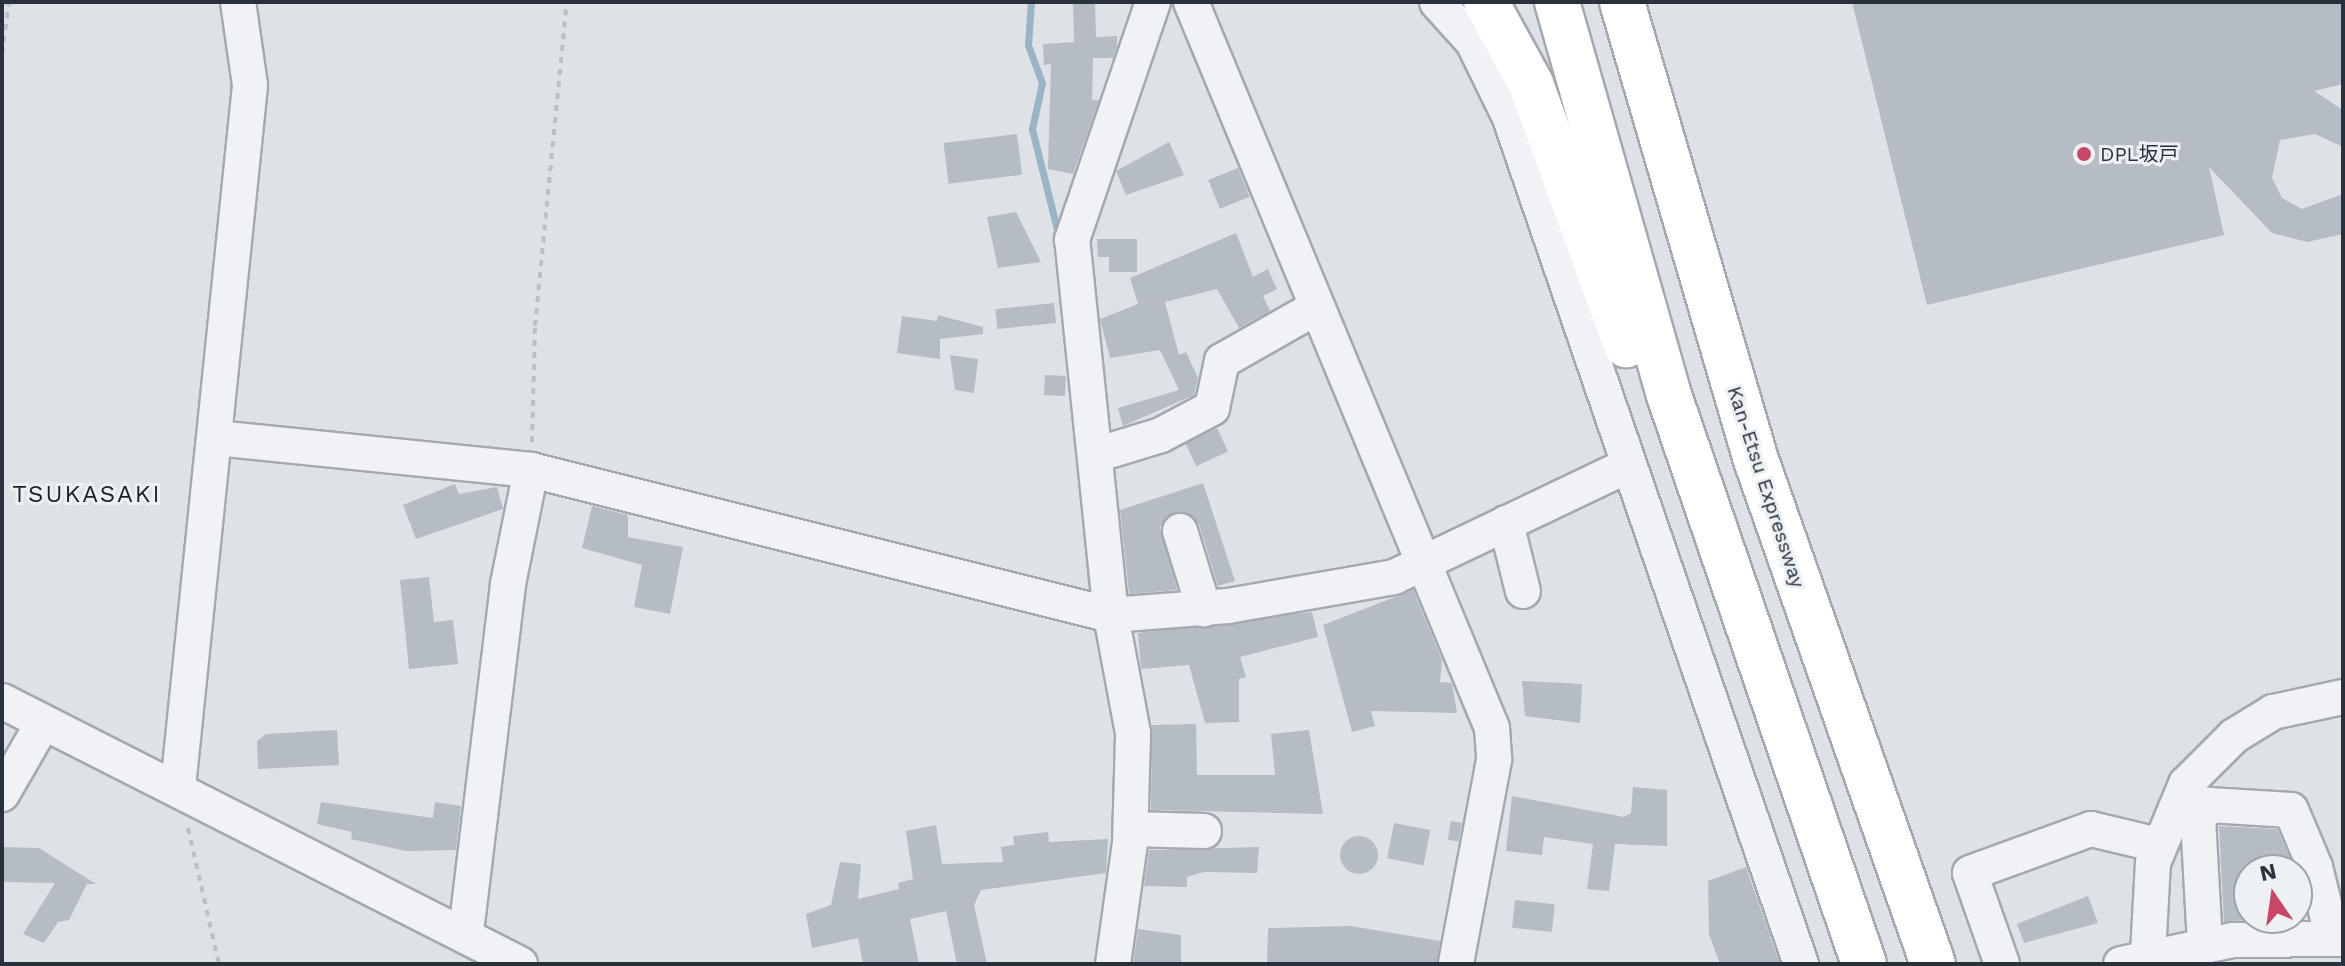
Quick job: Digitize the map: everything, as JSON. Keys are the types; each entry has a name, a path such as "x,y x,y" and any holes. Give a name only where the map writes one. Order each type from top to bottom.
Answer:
{"highway":[{"path":"1486,2 1531,84 1680,497 1730,623 1758,669"},
{"path":"1557,2 1669,395 1758,669 1864,964"},
{"name":"Kan-Etsu Expressway","path":"1622,2 1656,126 1789,559 1933,964"},
{"path":"1631,2 1656,126"}],"street":[{"path":"178,787 250,85 238,2"},
{"path":"1113,964 1131,829 1133,733 1102,613 1099,454 1072,240 1153,2"},
{"path":"1191,2 1492,728 1494,760 1456,964"},
{"path":"1437,2 1473,42 1510,118 1801,964"},
{"path":"1099,454 1161,435 1212,408 1222,361 1317,307"},
{"path":"216,438 531,470 1102,613 1204,609 1374,582 1426,563 1629,465"},
{"path":"466,932 508,584 531,470"},
{"path":"1506,523 1523,591"},
{"path":"1180,531 1204,609"},
{"path":"2205,944 2198,820 2209,805 2291,810 2315,867 2338,939 2205,944 2134,959 2158,845 2186,784 2234,736 2273,712 2343,697"},
{"path":"2,701 466,932 520,964"},
{"path":"2,794 43,723"},
{"path":"1131,829 1204,831"},
{"path":"2002,964 1970,873 2091,829 2158,845"}],"path":[{"path":"2,54 9,2"},
{"path":"531,470 535,326 567,2"},
{"path":"178,787 219,964"}],"building":[{"path":"1073,2 1095,2 1096,37 1117,36 1117,46 1113,58 1093,58 1092,100 1099,100 1073,174 1048,169 1051,64 1044,65 1043,44 1074,42"},
{"name":"DPL坂戸","path":"1852,2 2343,2 2343,84 2314,91 2343,110 2343,147 2315,134 2280,140 2272,178 2282,198 2302,209 2343,194 2343,234 2307,242 2272,233 2209,167 2224,235 1927,305"},
{"path":"1017,134 1022,175 949,184 944,143"},
{"path":"1169,142 1184,175 1126,195 1116,171"},
{"path":"1238,168 1250,197 1220,209 1208,180"},
{"path":"1016,212 1041,262 998,268 987,217"},
{"path":"1236,233 1253,277 1268,269 1277,289 1263,296 1270,311 1239,328 1217,289 1165,302 1179,355 1186,352 1198,378 1194,395 1123,426 1118,408 1179,390 1160,350 1110,358 1100,319 1138,304 1130,278"},
{"path":"1097,239 1137,239 1137,272 1109,272 1109,257 1098,257"},
{"path":"1054,303 1056,323 997,329 995,309"},
{"path":"938,315 983,327 983,334 940,339 940,359 897,353 902,316 937,321"},
{"path":"950,355 978,359 974,393 955,390"},
{"path":"1045,375 1066,376 1065,396 1044,395"},
{"path":"1217,428 1228,452 1196,466 1185,443"},
{"path":"1203,483 1235,581 1218,586 1199,524 1175,512 1160,527 1177,590 1129,594 1120,510"},
{"path":"455,484 459,494 497,487 503,509 416,539 403,505"},
{"path":"592,506 628,515 628,537 683,547 670,614 634,607 642,565 582,548"},
{"path":"429,577 434,622 453,620 458,664 409,669 400,580"},
{"path":"1413,590 1442,660 1440,682 1452,683 1457,713 1371,711 1375,726 1352,732 1323,625"},
{"path":"1312,612 1318,637 1240,657 1246,677 1239,679 1239,722 1205,723 1189,665 1141,669 1138,633"},
{"path":"1522,681 1582,684 1580,723 1525,716"},
{"path":"1196,724 1197,775 1275,775 1271,734 1309,730 1323,814 1151,810 1152,725"},
{"path":"337,730 339,765 258,769 257,741 266,734"},
{"path":"1633,787 1667,790 1667,846 1615,844 1609,891 1587,889 1593,844 1544,837 1542,855 1506,851 1512,796 1624,817 1631,813"},
{"path":"321,802 433,818 435,802 461,806 456,850 406,851 351,839 352,832 317,824"},
{"path":"1451,821 1462,823 1459,842 1448,840"},
{"path":"1394,823 1430,830 1423,865 1387,858"},
{"path":"936,825 942,864 1003,862 1001,847 1014,845 1013,836 1048,832 1049,842 1108,839 1106,873 981,890 974,905 987,964 957,964 946,911 910,919 919,964 863,964 858,938 812,948 806,914 831,905 840,862 861,864 858,899 899,889 898,883 913,879 906,831"},
{"path":"2219,826 2277,829 2288,854 2233,854 2233,921 2224,922"},
{"path":"1359,836 1372,842 1378,855 1372,868 1359,874 1346,868 1340,855 1346,842"},
{"path":"2,847 39,848 96,884 87,884 69,920 58,922 44,943 23,934 55,883 2,882"},
{"path":"1259,847 1257,873 1204,872 1187,877 1187,887 1144,886 1149,850"},
{"path":"1746,867 1780,964 1720,964 1709,934 1708,881"},
{"path":"2088,896 2098,923 2024,943 2017,924"},
{"path":"1515,900 1555,904 1552,932 1512,928"},
{"path":"1351,926 1440,941 1437,964 1267,964 1268,928"},
{"path":"1138,929 1181,935 1181,964 1133,964"}],"waterway":[{"path":"1031,2 1028,45 1042,83 1032,129 1059,237"},
{"path":"1086,524 1091,583"}],"place":[{"name":"DPL坂戸","path":"2084,154"}],"district":[{"name":"TSUKASAKI","path":"87,495"}]}
